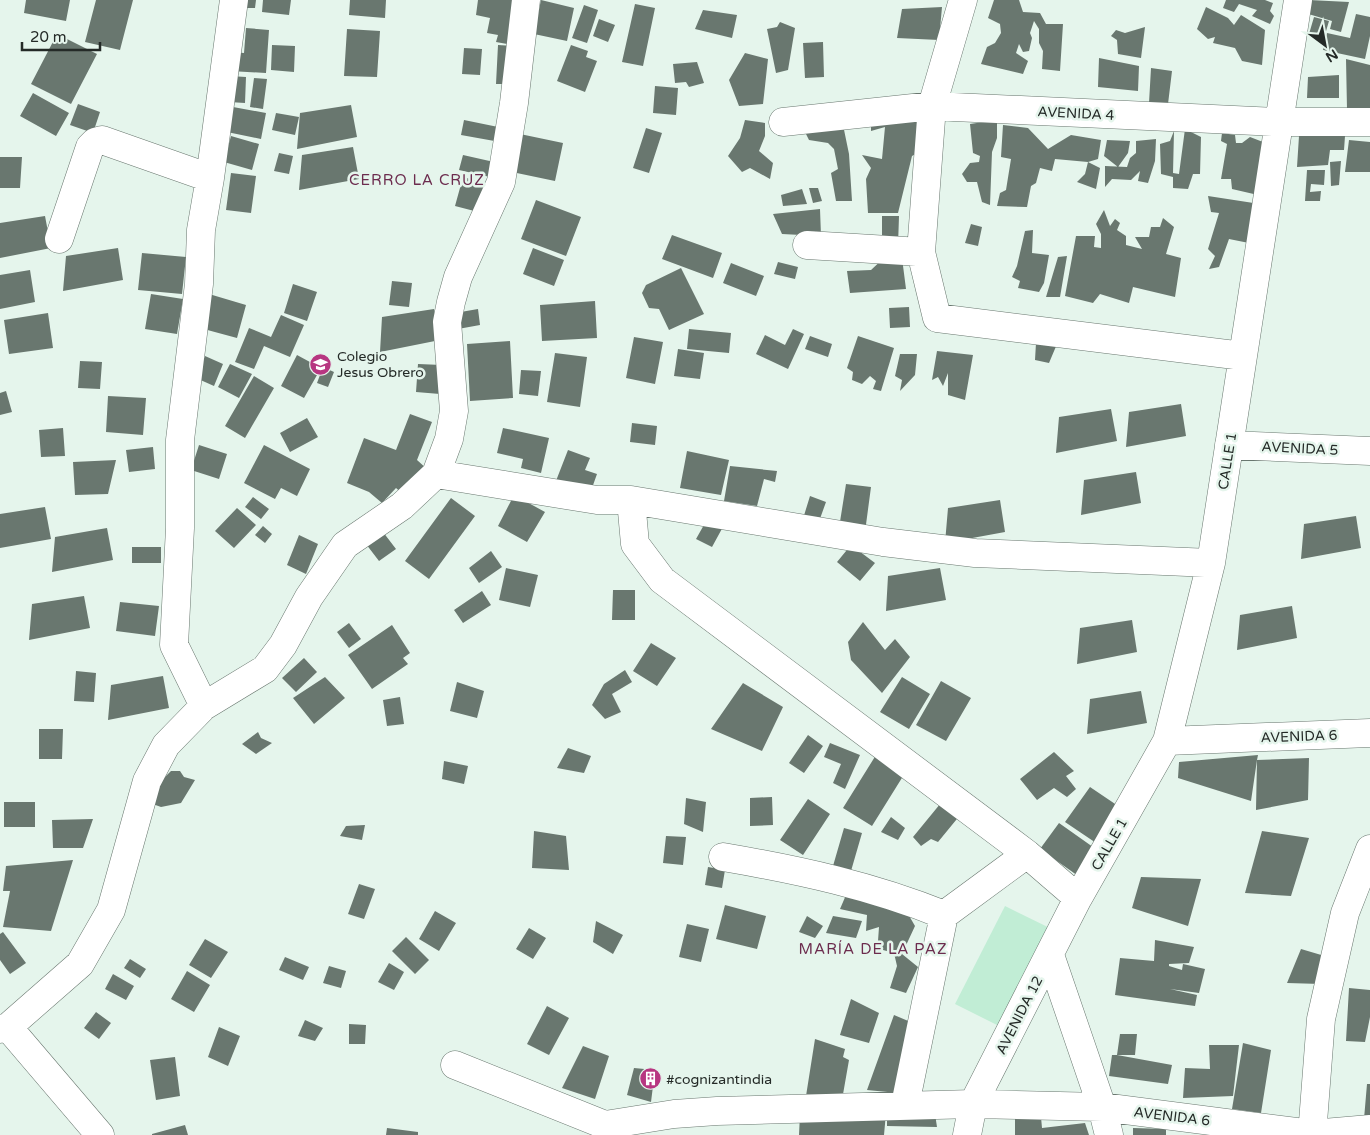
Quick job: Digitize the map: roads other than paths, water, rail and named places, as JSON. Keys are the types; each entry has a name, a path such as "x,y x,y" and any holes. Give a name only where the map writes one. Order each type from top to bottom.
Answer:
{"street":[{"path":"204,706 174,645 180,528 180,440 199,284 201,230 210,178 234,0"},
{"path":"100,1135 4,1028 80,964 111,910 147,781 166,746 204,706 265,669 283,644 308,597 346,545 402,506 436,474 449,439 454,411 447,322 458,277 501,182 514,103 526,0"},
{"path":"963,0 932,106 920,252 937,318 1243,356"},
{"name":"CALLE 1","path":"1078,898 1167,741 1211,562 1298,0"},
{"name":"AVENIDA 4","path":"783,122 932,106 1278,122 1370,122"},
{"path":"59,239 90,147 95,142 102,140 210,178"},
{"path":"807,245 920,252"},
{"name":"AVENIDA 5","path":"1230,445 1370,452"},
{"path":"436,474 597,500 631,500 883,542 975,553 1211,562"},
{"path":"631,500 635,544 662,580 1027,854 1078,898"},
{"name":"AVENIDA 6","path":"1167,741 1370,733"},
{"path":"1312,1134 1321,1019 1345,913 1370,849"},
{"path":"904,1105 944,915 1027,854"},
{"path":"723,856 805,871 903,898 944,915"},
{"name":"AVENIDA 12","path":"967,1135 973,1104 1078,898"},
{"path":"1050,955 1102,1107 1109,1135"},
{"name":"AVENIDA 6","path":"455,1065 606,1126 674,1114 973,1104 1102,1107 1312,1134 1370,1129"}],"place":[{"name":"Colegio Jesus Obrero","path":"321,364"},
{"name":"#cognizantindia","path":"650,1079"}],"district":[{"name":"CERRO LA CRUZ","path":"417,180"},
{"name":"MARÍA DE LA PAZ","path":"873,949"}]}
